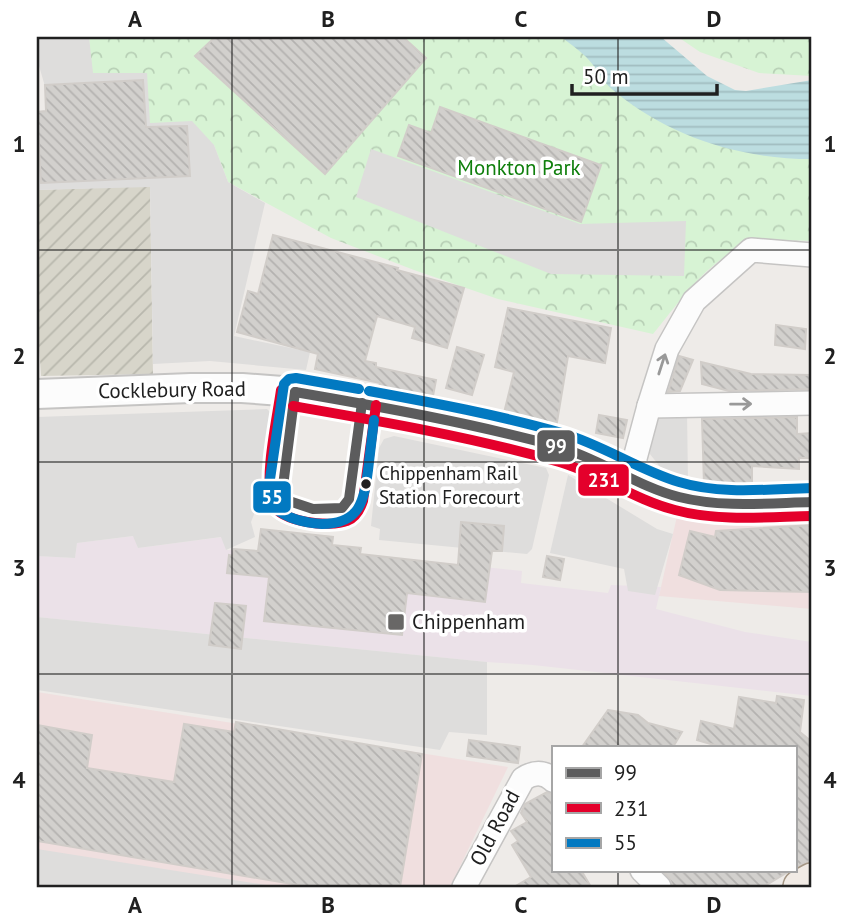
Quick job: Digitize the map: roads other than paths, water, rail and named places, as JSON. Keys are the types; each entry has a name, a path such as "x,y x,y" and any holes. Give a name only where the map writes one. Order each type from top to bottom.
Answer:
{"main road":[{"path":"801,887 812,881"}],"street":[{"path":"631,477 667,349 694,301 751,250 812,255"},
{"name":"Cocklebury Road","path":"37,394 191,388 295,392 558,446 590,457 667,493 695,500 812,502"},
{"path":"649,406 812,403"},
{"name":"Old Road","path":"464,887 517,786 523,779 542,777"},
{"path":"644,872 659,887"}],"water":[{"path":"561,37 661,37 707,76 735,90 746,91 812,80 812,159 732,150 658,121 613,90 586,57"}],"place":[{"name":"Chippenham Rail Station Forecourt","path":"366,484"},
{"name":"Chippenham","path":"396,622"}],"park label":[{"name":"Monkton Park","path":"519,168"}]}
